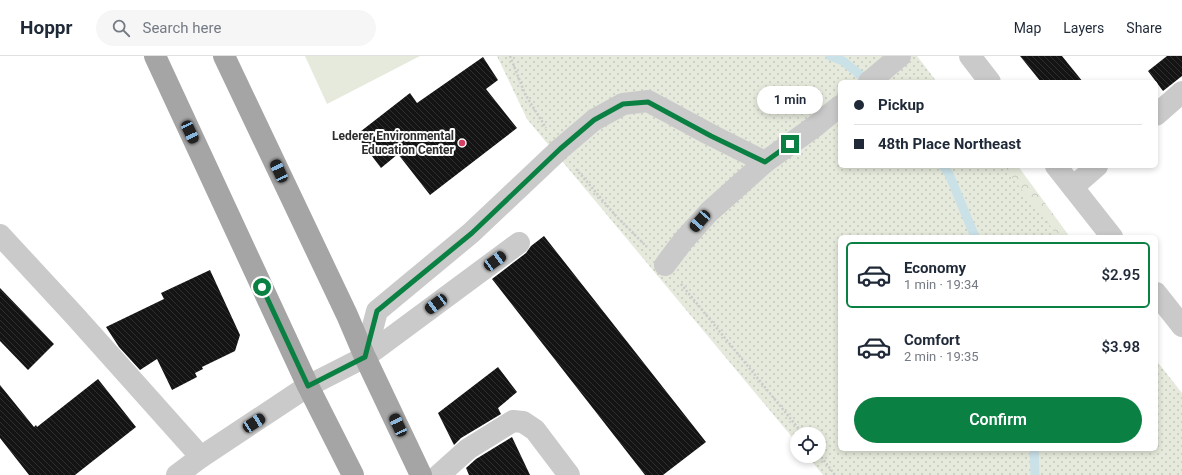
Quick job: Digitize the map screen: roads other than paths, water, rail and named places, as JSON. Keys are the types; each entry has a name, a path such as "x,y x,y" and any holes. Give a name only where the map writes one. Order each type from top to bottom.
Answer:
{"main road":[{"path":"155,56 308,386 353,475"},
{"path":"224,56 421,475"}],"street":[{"path":"871,80 900,56"},
{"path":"970,56 988,80"},
{"path":"1158,113 1182,92"},
{"path":"365,357 377,311 472,233 560,149 594,120 623,104 648,102 711,136 765,162"},
{"path":"665,265 683,241 709,212 765,162 838,108"},
{"path":"1058,168 1110,235"},
{"path":"1073,187 1095,168"},
{"path":"0,235 75,316 201,457"},
{"path":"177,475 201,457 308,386 365,357 518,243"},
{"path":"1158,296 1182,326"},
{"path":"439,475 468,449 513,421 522,422 535,430 569,475"}],"waterway":[{"path":"830,56 843,61 867,80"},
{"path":"944,168 949,174 974,235"},
{"path":"1034,451 1035,475"}],"place":[{"name":"Lederer Environmental Education Center","path":"462,143"}]}
